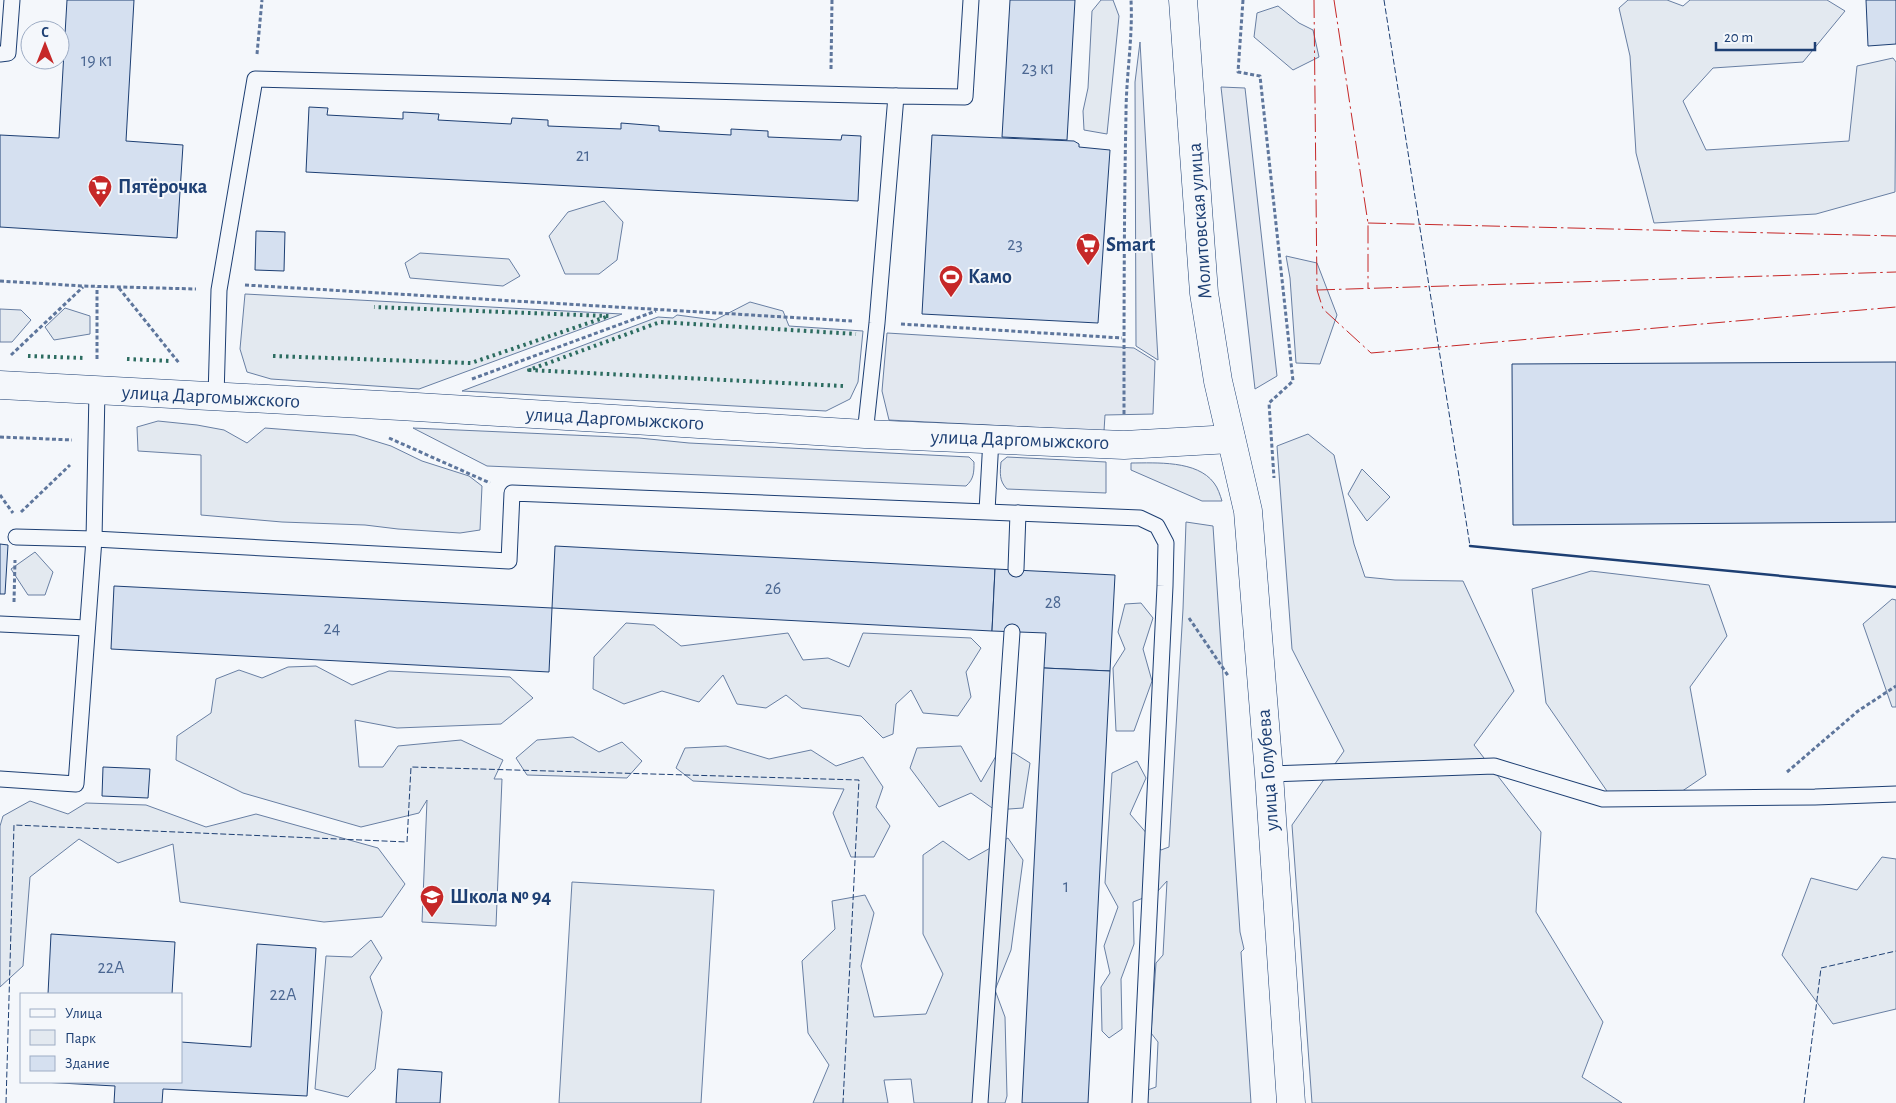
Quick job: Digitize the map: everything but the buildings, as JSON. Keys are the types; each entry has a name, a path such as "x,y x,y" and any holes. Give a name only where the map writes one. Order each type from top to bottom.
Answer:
{"street":[{"name":"Молитовская улица","path":"1184,0 1204,293 1218,381 1231,439"},
{"name":"улица Даргомыжского","path":"3,372 96,391 400,406 866,434 1124,445 1231,439"},
{"name":"улица Голубева","path":"1231,439 1248,512 1269,774 1291,1103"}],"lane":[{"path":"0,54 8,53 12,0"},
{"path":"216,397 219,290 255,79 964,97 971,0"},
{"path":"866,434 896,96"},
{"path":"0,779 76,784 94,539 96,391"},
{"path":"987,511 991,439"},
{"path":"16,537 94,539 509,561 512,493 1140,518 1157,526 1166,543 1140,1103"},
{"path":"1016,569 1018,513"},
{"path":"0,624 87,628"},
{"path":"980,1103 1012,632"},
{"path":"1269,774 1494,766 1603,800 1896,794"}],"path":[{"path":"255,79 262,0"},
{"path":"830,95 832,0"},
{"path":"1124,387 1122,338 1126,98 1132,21 1131,0"},
{"path":"1243,0 1238,72 1260,76 1293,381 1269,403 1274,481"},
{"path":"0,282 219,290 246,285 1122,338"},
{"path":"3,372 83,286"},
{"path":"96,391 97,287"},
{"path":"119,287 181,365"},
{"path":"468,380 659,310"},
{"path":"381,434 512,493"},
{"path":"0,437 94,439"},
{"path":"16,517 94,439"},
{"path":"1164,586 1183,609 1231,679"},
{"path":"1757,798 1858,711 1896,686"}],"green space":[{"path":"1101,0 1113,0 1119,16 1107,134 1084,130 1083,111 1088,88 1092,11"},
{"path":"1628,0 1667,0 1683,6 1690,0 1827,0 1845,11 1803,62 1713,68 1683,101 1706,150 1849,141 1857,66 1893,58 1896,62 1895,192 1816,214 1654,223 1636,153 1630,56 1619,8"},
{"path":"1278,6 1299,23 1313,30 1319,57 1293,70 1254,37 1257,13"},
{"path":"604,201 623,222 617,260 599,274 565,274 549,236 568,212"},
{"path":"420,253 509,259 520,276 503,286 410,278 405,263"},
{"path":"1286,256 1317,263 1337,315 1320,364 1296,363 1290,278"},
{"path":"245,294 622,314 419,389 271,379 247,372 240,349"},
{"path":"750,302 783,311 789,326 863,331 858,382 850,399 826,411 462,391 658,317 673,318 677,315 715,320"},
{"path":"65,308 90,316 90,334 54,340 45,327"},
{"path":"0,309 21,310 31,320 12,342 0,342"},
{"path":"158,421 224,430 247,443 265,428 355,435 391,446 422,461 469,476 482,486 480,530 460,533 201,515 201,455 138,451 137,427"},
{"path":"413,428 639,438 689,443 969,457 974,462 974,469 972,478 966,486 487,466"},
{"path":"1308,434 1334,455 1354,544 1365,577 1395,580 1463,581 1514,691 1474,745 1541,832 1536,912 1603,1022 1582,1077 1622,1103 1312,1103 1292,825 1344,751 1292,649 1277,446"},
{"path":"1007,457 1106,462 1106,493 1007,489 1001,480 1000,473 1001,462"},
{"path":"1131,463 1176,464 1197,470 1214,483 1222,501 1202,501 1131,470"},
{"path":"1362,469 1390,497 1367,521 1348,494"},
{"path":"1186,522 1213,526 1240,932 1244,949 1241,952 1251,1103 1145,1103 1145,1091 1156,1087 1158,1042 1151,1033 1156,963 1163,955 1167,881 1156,893 1133,902 1134,944 1121,979 1122,1029 1109,1038 1102,1031 1101,987 1110,973 1104,946 1118,907 1105,883 1112,773 1137,761 1146,778 1130,814 1161,850 1169,847 1183,609"},
{"path":"35,552 53,572 45,595 28,595 11,569"},
{"path":"1591,571 1709,585 1727,636 1690,687 1706,775 1672,798 1609,794 1546,703 1532,589"},
{"path":"1892,599 1896,600 1896,707 1892,707 1863,624"},
{"path":"1141,603 1153,618 1143,649 1152,681 1134,731 1116,731 1113,668 1125,649 1118,632 1125,604"},
{"path":"626,623 654,625 681,646 788,633 803,660 828,658 849,667 863,633 971,638 981,648 966,672 971,697 958,716 923,713 911,690 896,704 893,734 883,738 861,716 802,708 786,695 766,708 737,704 723,675 699,702 662,691 624,704 593,689 594,657"},
{"path":"316,666 352,685 389,671 510,677 533,698 501,724 397,728 355,720 359,767 383,767 398,746 461,740 503,760 494,779 502,779 496,926 422,922 427,800 419,813 361,827 243,793 176,760 177,736 211,713 216,679 239,670 262,678 288,667"},
{"path":"573,737 599,752 622,742 642,761 627,778 527,775 516,758 537,740"},
{"path":"726,746 769,759 811,750 836,766 863,757 883,787 876,807 890,826 874,857 851,857 833,813 844,789 693,781 676,768 685,748"},
{"path":"961,746 981,782 996,756 1014,753 1030,763 1023,808 995,810 971,793 939,807 910,768 917,748"},
{"path":"30,801 68,814 86,803 146,805 206,827 256,814 378,848 405,884 382,917 324,922 180,902 173,844 118,863 79,839 30,877 23,966 0,987 0,826 3,816"},
{"path":"1008,838 1023,860 1011,950 995,990 1005,1017 1007,1096 1005,1103 914,1103 911,1079 884,1080 888,1103 813,1103 829,1065 808,1033 802,961 835,929 832,901 865,895 874,913 861,966 874,1017 926,1014 943,974 923,934 923,855 943,841 969,860"},
{"path":"1882,857 1896,859 1896,1009 1833,1024 1782,955 1811,878 1857,890"},
{"path":"572,882 714,890 701,1103 559,1103"},
{"path":"371,940 382,958 370,977 382,1012 375,1069 348,1097 315,1089 326,956 352,957"}],"shaded area":[{"path":"1140,42 1158,360 1136,346 1135,82"},
{"path":"1221,87 1245,88 1277,376 1255,389"},
{"path":"887,333 1134,348 1155,361 1153,414 1105,415 1104,431 889,420 882,391"}],"hedge":[{"path":"273,356 471,363 609,316 374,307"},
{"path":"843,386 529,370 660,322 856,334"},
{"path":"28,356 84,358"},
{"path":"127,359 171,361"}],"fence":[{"path":"1384,0 1470,546"},
{"path":"6,1103 14,825 407,842 411,767 859,780 843,1103"},
{"path":"1804,1103 1821,968 1896,951"}],"wall":[{"path":"1470,546 1896,587"}],"power":[{"path":"1314,0 1317,290 1323,309 1371,353 1896,307"},
{"path":"1334,0 1368,223 1368,288"},
{"path":"1368,223 1896,236"},
{"path":"1317,290 1896,272"}],"place":[{"name":"Пятёрочка","path":"100,208"},
{"name":"Smart","path":"1088,266"},
{"name":"Камо","path":"951,298"},
{"name":"Школа № 94","path":"432,918"}]}
